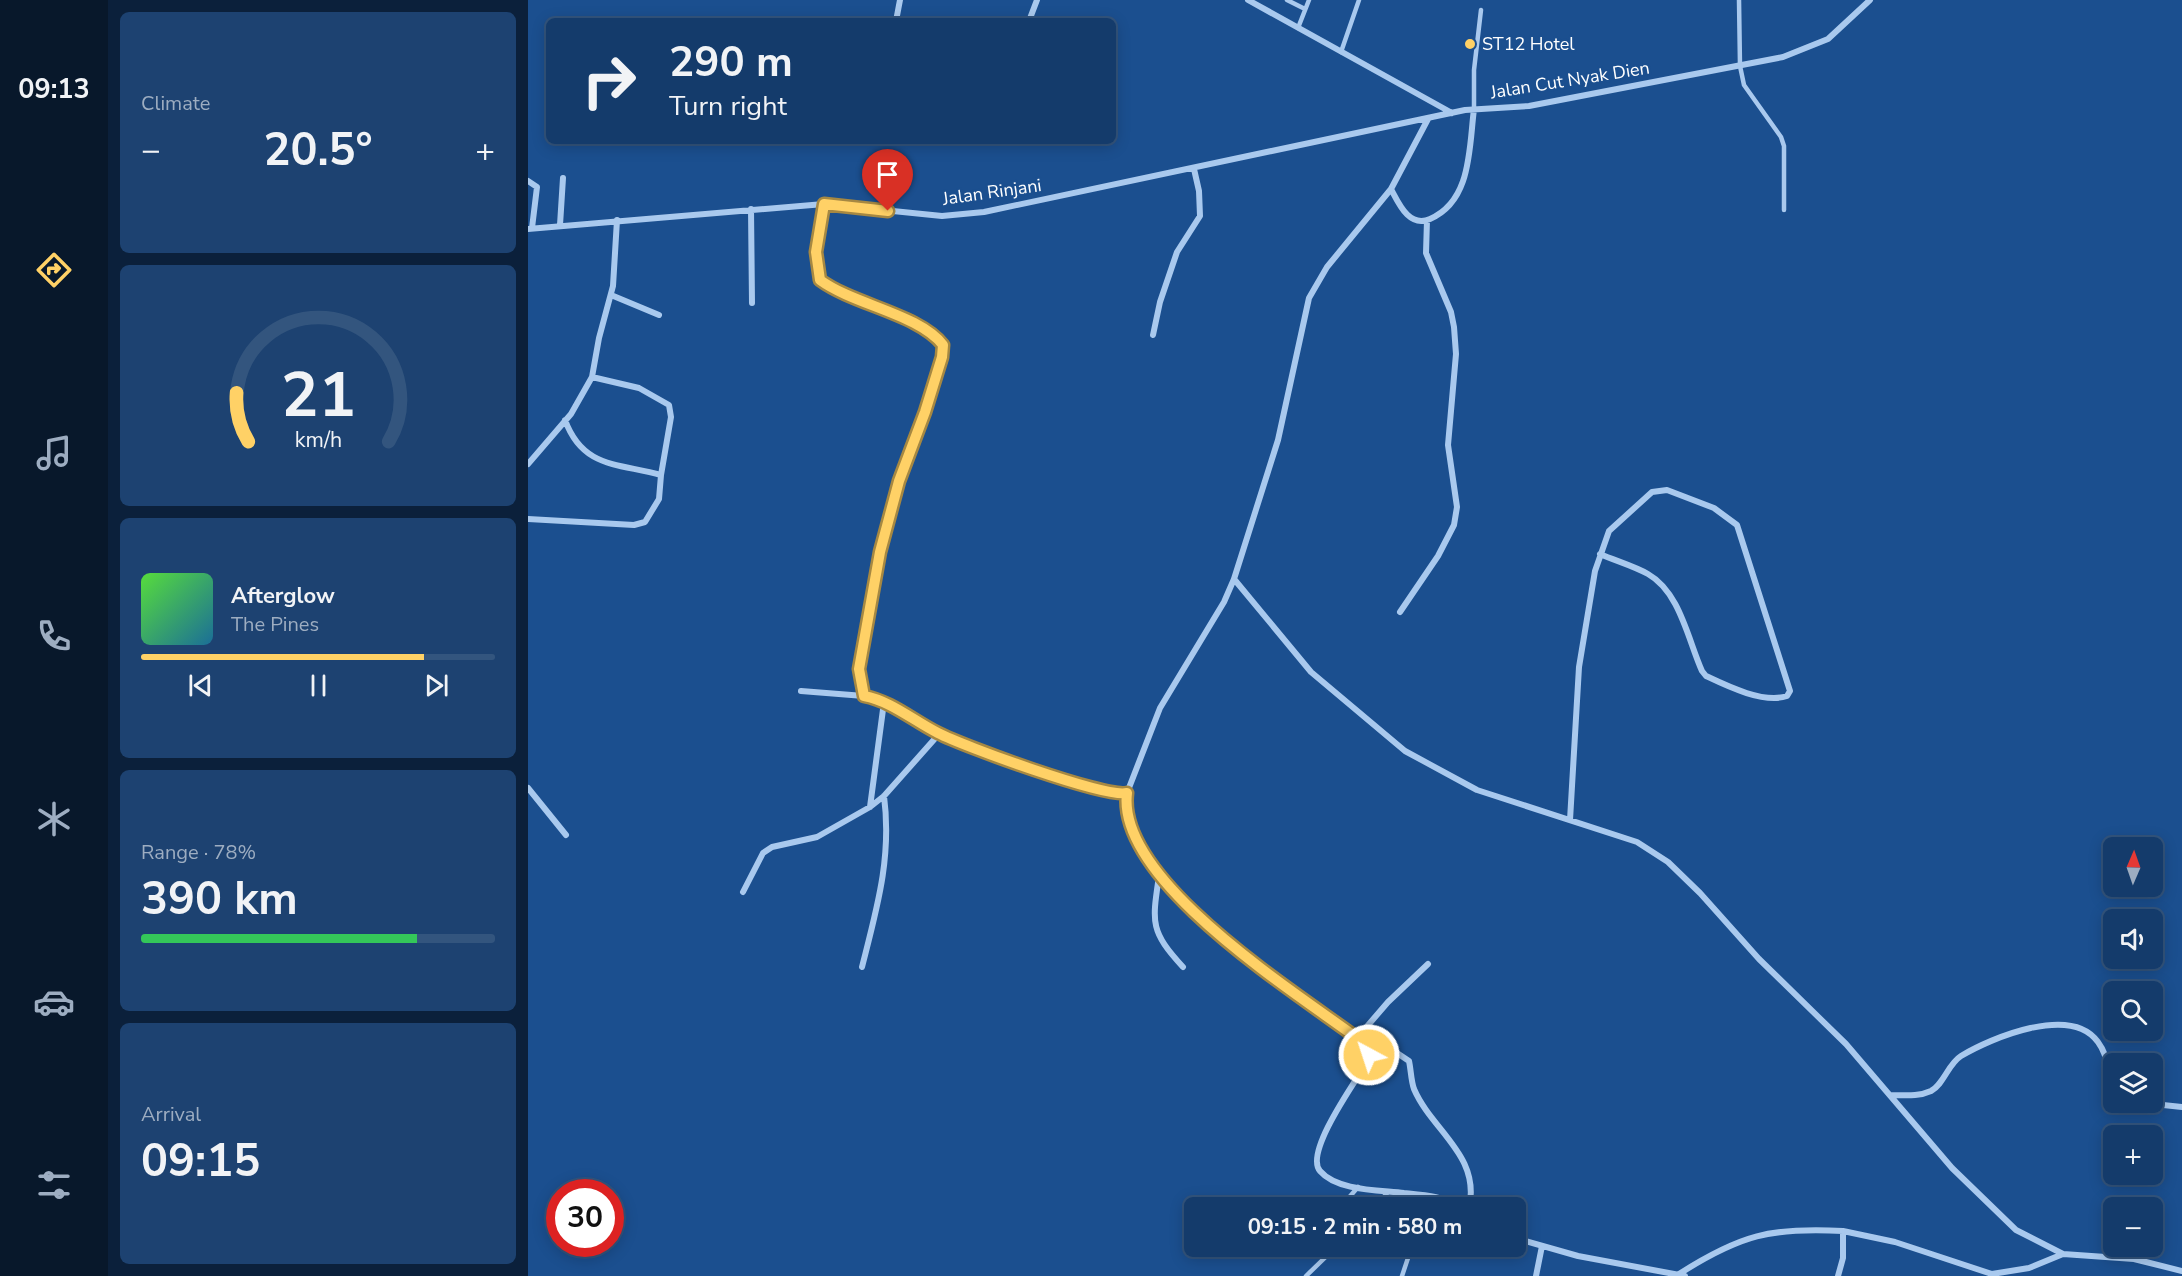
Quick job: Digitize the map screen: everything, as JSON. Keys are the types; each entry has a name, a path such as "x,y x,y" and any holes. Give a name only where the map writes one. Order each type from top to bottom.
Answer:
{"street":[{"path":"897,18 900,0"},
{"path":"1030,18 1037,0"},
{"path":"1248,0 1452,113"},
{"name":"Jalan Cut Nyak Dien","path":"1452,113 1474,109 1528,106 1783,57 1828,39 1870,0"},
{"path":"1391,189 1403,212 1413,220 1427,220 1452,204 1462,185 1468,160 1474,109"},
{"name":"Jalan Rinjani","path":"530,228 824,204 942,216 960,215 1008,208 1194,169 1257,152 1452,113"},
{"path":"1428,119 1391,189 1327,267 1309,298 1278,440 1234,579 1224,602 1160,708 1127,793 1125,809 1142,854 1173,892 1220,934 1367,1047 1394,1051 1409,1061 1413,1088 1466,1161 1472,1197"},
{"path":"1153,335 1160,302 1177,252 1200,216 1199,191 1194,169"},
{"path":"560,225 563,178"},
{"path":"528,181 537,188 530,228"},
{"path":"824,204 816,252 820,280 836,292 918,326 936,336 943,345 942,357 925,412 899,481 880,552 859,669 864,696"},
{"path":"751,209 752,303"},
{"path":"528,464 565,420 592,377 599,338 611,295 617,220"},
{"path":"1400,612 1443,546 1454,525 1457,507 1448,445 1456,354 1454,327 1452,312 1426,253 1427,220"},
{"path":"611,295 659,315"},
{"path":"528,519 634,525 645,522 659,499 671,417 669,405 639,388 592,377"},
{"path":"565,420 572,439 599,461 662,475"},
{"path":"528,448 538,450"},
{"path":"1570,820 1579,667 1586,612 1600,554 1609,531 1652,492 1667,490 1714,508 1737,525 1790,691 1787,696 1760,696 1706,676 1671,594 1648,574 1600,554"},
{"path":"1234,579 1311,672 1405,751 1477,790 1637,842 1668,862 1700,892 1760,959 1846,1044 1952,1168 2016,1230 2064,1254 2134,1259 2182,1271"},
{"path":"801,691 864,696 884,702 939,734 1024,766 1111,793 1127,793"},
{"path":"870,807 884,702"},
{"path":"743,892 762,853 772,846 817,837 870,807 884,796 939,734"},
{"path":"528,788 566,835"},
{"path":"862,967 885,865 888,831 884,796"},
{"path":"1159,876 1155,905 1157,935 1183,967"},
{"path":"1357,1038 1388,1002 1428,964"},
{"path":"1890,1095 1919,1096 1934,1089 1958,1057 2046,1023 2072,1026 2097,1040 2104,1053"},
{"path":"1367,1047 1369,1055 1366,1064 1331,1119 1316,1164 1319,1170 1334,1180 1358,1186 1438,1197"},
{"path":"2163,1105 2182,1107"},
{"path":"1526,1241 1578,1256 1682,1275 1718,1250 1744,1238 1766,1232 1806,1229 1843,1231 1895,1242 1992,1275 2029,1268 2064,1254"},
{"path":"1838,1276 1843,1258 1843,1231"},
{"path":"1536,1276 1542,1246"}],"lane":[{"path":"1287,0 1305,9"},
{"path":"1298,28 1309,0"},
{"path":"1341,52 1359,0"},
{"path":"1739,0 1740,66 1744,85 1781,136 1784,146 1784,210"},
{"path":"1474,109 1474,70 1480,10"},
{"path":"1349,1197 1358,1186"},
{"path":"1384,1197 1389,1191"},
{"path":"1305,1276 1325,1257"},
{"path":"1402,1276 1408,1257"}],"place":[{"name":"ST12 Hotel","path":"1470,44"}],"route":[{"path":"888,211 824,204 816,252 817,273 820,280 836,292 918,326 936,336 943,345 942,357 925,412 899,481 880,552 858,678 864,696 884,702 939,734 1024,766 1111,793 1127,793 1125,809 1142,854 1173,892 1278,981 1357,1038 1367,1047 1369,1055"}]}
